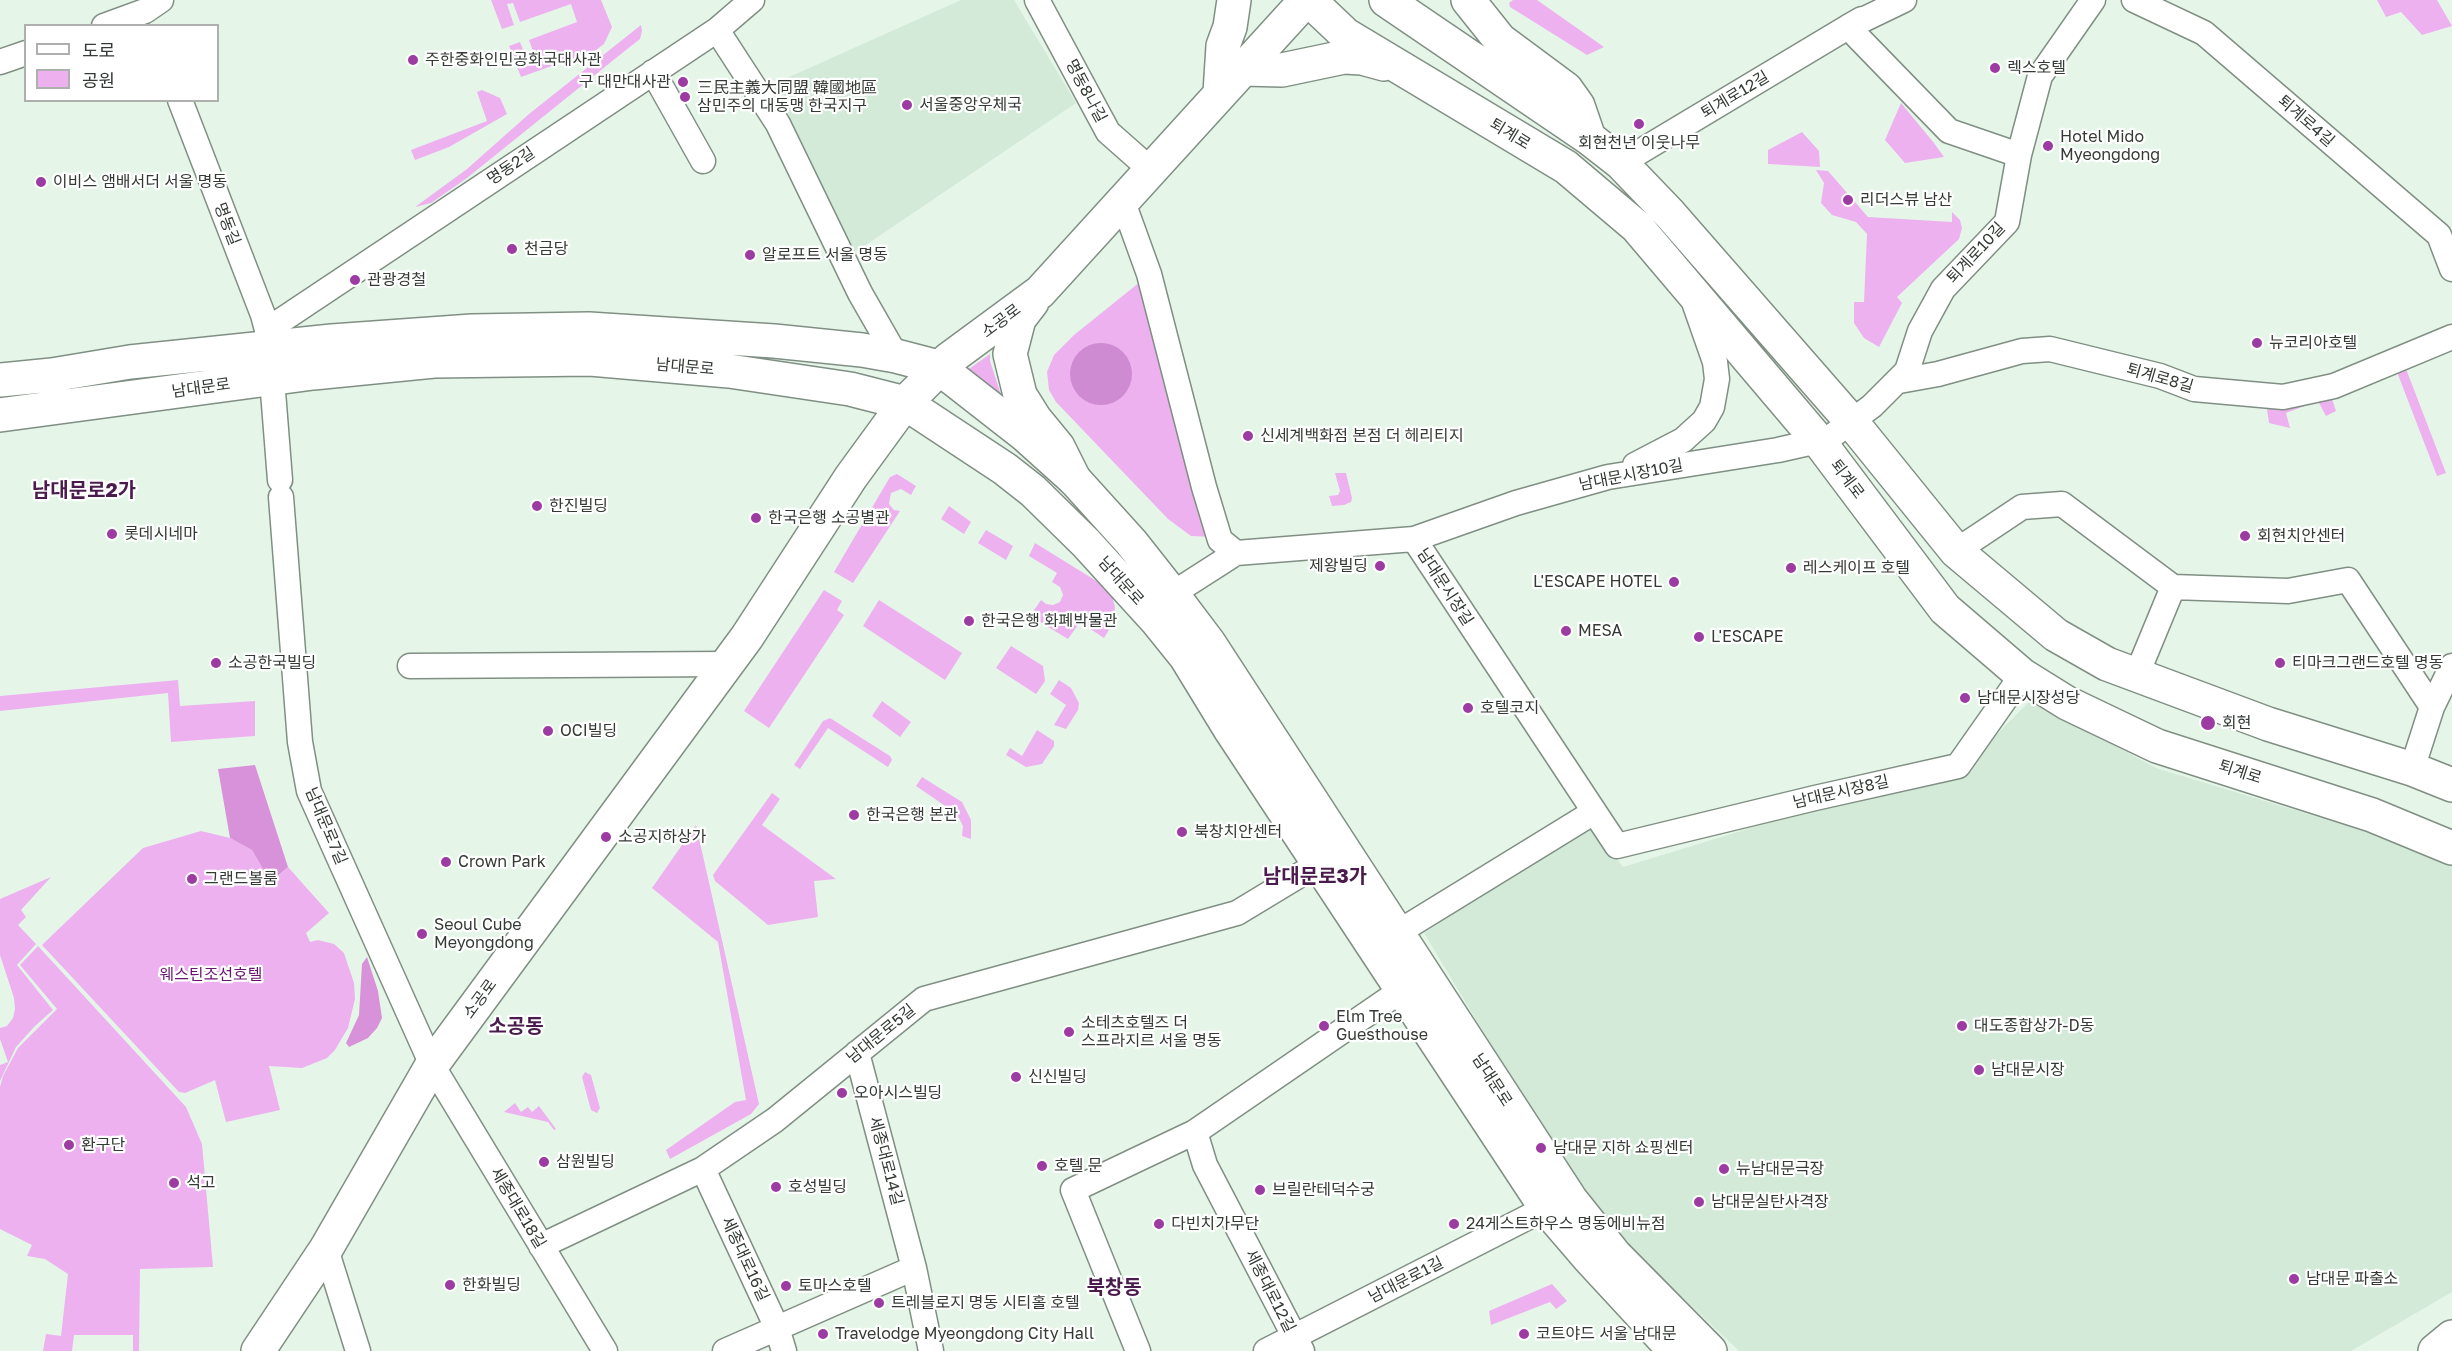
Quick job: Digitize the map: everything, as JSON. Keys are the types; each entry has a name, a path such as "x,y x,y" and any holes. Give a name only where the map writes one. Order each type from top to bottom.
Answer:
{"main road":[{"path":"1220,93 1223,46 1230,27 1234,0"},
{"name":"소공로","path":"258,1351 326,1249 432,1065 727,664 851,477 905,404 938,368 1040,292 1307,0"},
{"name":"퇴계로","path":"1307,0 1346,35 1566,167 1637,227 1819,442 1945,609 2022,675 2067,703 2157,746 2372,815 2452,848"},
{"path":"1386,0 1589,138 1621,164 1670,214 1850,420 1956,551 2056,635 2107,664 2268,724 2412,769 2452,785"},
{"path":"1468,0 1500,40 1566,89 1578,106 1589,138"},
{"path":"1417,79 1412,54 1419,47 1433,43 1487,80 1496,84 1509,84"},
{"path":"1244,69 1282,70 1323,60 1353,58 1386,65 1417,79"},
{"path":"1040,292 1019,319 1010,354 1020,395 1058,447 1074,479"},
{"name":"남대문로","path":"0,380 52,375 130,362 269,352 432,334 589,329 774,340 896,356 938,368 1025,435 1074,479 1131,543 1172,594 1209,644 1266,732 1318,864 1546,1208 1675,1351"},
{"name":"남대문로","path":"0,415 269,352 434,361 590,359 729,371 850,389 905,404 1005,469 1065,520 1164,630 1186,657 1230,729 1290,794 1397,933 1571,1200 1615,1255 1710,1351"},
{"path":"2435,1351 2452,1337"}],"street":[{"name":"명동2길","path":"269,352 653,72 717,30 752,0"},
{"name":"명동8나길","path":"1037,0 1108,132 1151,170"},
{"name":"퇴계로12길","path":"1621,164 1896,0"},
{"name":"퇴계로12길","path":"1848,27 1904,0"},
{"name":"퇴계로10길","path":"1819,442 1872,406 1899,381 1907,371 1920,331 1942,289 2007,222 2019,155 2040,76 2093,0"},
{"name":"퇴계로4길","path":"2134,0 2204,33 2439,235 2452,269"},
{"path":"109,24 149,9"},
{"path":"1848,27 1949,131 2019,155"},
{"path":"717,30 778,124 860,293 896,356"},
{"path":"0,62 24,54"},
{"path":"653,72 703,161"},
{"name":"명동길","path":"181,102 269,352"},
{"path":"1123,202 1149,274 1220,540 1236,553"},
{"path":"1608,477 1649,460 1683,440 1704,421 1712,407 1717,379 1715,362 1707,334 1686,284"},
{"name":"퇴계로8길","path":"1899,381 1938,374 2022,351 2050,349 2160,376 2194,390 2283,397 2334,386 2452,337"},
{"name":"남대문로7길","path":"269,352 300,742 309,791 432,1065"},
{"name":"남대문시장10길","path":"1414,539 1516,502 1608,477 1819,442"},
{"path":"1956,551 2022,507 2062,504 2173,587 2288,591 2349,580 2432,707"},
{"name":"남대문시장길","path":"1172,594 1236,553 1414,539 1617,846"},
{"path":"2137,675 2173,587"},
{"path":"410,666 727,664"},
{"path":"2412,769 2432,707 2452,666"},
{"name":"남대문시장8길","path":"1617,846 1958,766 2022,675"},
{"path":"1397,933 1594,812"},
{"name":"남대문로5길","path":"541,1246 703,1169 775,1120 924,999 1237,913 1318,864"},
{"path":"1138,1351 1073,1190 1195,1132 1402,990"},
{"name":"세종대로14길","path":"857,1053 914,1269 931,1351"},
{"name":"세종대로18길","path":"432,1065 605,1351"},
{"name":"세종대로12길","path":"1195,1132 1205,1165 1298,1344"},
{"name":"세종대로16길","path":"703,1169 777,1328 784,1351"},
{"name":"남대문로1길","path":"1266,1351 1298,1344 1546,1208"},
{"path":"326,1249 358,1351"},
{"path":"725,1351 914,1269"}],"shaded area":[{"name":"서울중앙우체국","path":"961,0 1014,0 1076,103 857,251 851,248 769,86"},
{"path":"1095,343 1107,343 1123,352 1130,362 1132,374 1130,386 1123,396 1107,405 1095,405 1084,400 1075,391 1070,380 1070,368 1075,357 1084,348"},
{"name":"남대문시장","path":"2031,700 2156,768 2420,848 2452,866 2452,1292 2351,1351 1739,1351 1588,1207 1424,933 1590,825 1623,867 1970,761"},
{"path":"255,765 288,867 265,887 264,871 252,850 230,838 218,769"},
{"path":"367,957 378,991 382,1018 368,1038 349,1047 346,1043 359,1015 362,964"}],"green space":[{"path":"491,0 601,0 612,27 604,44 596,50 521,77 509,46 520,42 529,64 537,62 529,40 577,22 571,4 520,22 513,3 507,4 514,25 502,29"},
{"path":"1513,0 1537,0 1604,47 1587,55 1510,7 1509,3"},
{"path":"2377,0 2437,0 2452,26 2422,35 2401,12 2386,17"},
{"path":"641,25 640,39 467,178 431,203 415,207 467,169 529,114"},
{"path":"482,90 500,98 507,114 449,147 415,160 411,150 487,121 477,92"},
{"path":"1901,103 1944,157 1905,163 1885,140"},
{"path":"1802,132 1819,151 1820,167 1768,164 1768,150"},
{"path":"1816,170 1828,171 1868,217 1952,222 1952,212 1960,220 1962,228 1959,239 1897,297 1902,303 1879,347 1864,338 1854,323 1854,302 1864,302 1867,234 1856,222 1832,215 1821,203 1824,183"},
{"path":"1140,282 1213,537 1191,536 1168,519 1056,402 1049,390 1047,372 1054,355 1074,335"},
{"path":"990,354 990,361 1004,404 956,378"},
{"path":"2403,361 2446,473 2437,476 2397,372 2332,399 2336,411 2326,416 2318,401 2286,413 2290,428 2269,423 2266,402"},
{"path":"1335,473 1346,473 1352,498 1351,502 1344,505 1332,506 1329,496 1338,495 1340,491"},
{"path":"897,474 916,486 911,495 901,489 891,493 889,504 894,510 900,511 853,583 834,572 890,477"},
{"path":"949,506 971,522 964,534 941,519"},
{"path":"986,530 1013,546 1006,560 978,543"},
{"path":"1035,543 1103,585 1112,596 1115,607 1114,617 1104,638 1080,622 1068,639 1030,616 1041,600 1053,605 1060,602 1063,595 1060,587 1052,582 1057,573 1029,556"},
{"path":"824,590 842,601 837,610 844,615 769,728 744,711"},
{"path":"879,600 962,653 945,680 863,626"},
{"path":"1011,646 1043,666 1045,681 1036,694 996,668"},
{"path":"178,680 180,706 255,701 255,736 171,742 168,693 0,711 0,696"},
{"path":"1059,680 1071,688 1079,703 1078,710 1066,729 1054,725 1066,705 1050,694"},
{"path":"882,701 911,722 900,737 872,716"},
{"path":"830,718 890,756 892,760 888,767 828,728 800,769 794,765 823,721"},
{"path":"1037,730 1054,741 1054,746 1042,764 1026,767 1006,755 1010,748 1022,756"},
{"path":"922,777 962,802 971,820 971,839 962,836 963,826 957,814 916,786"},
{"path":"772,793 780,799 762,825 836,879 814,881 818,917 768,925 715,881 713,875"},
{"path":"696,825 759,1104 751,1114 670,1159 666,1150 735,1102 746,1100 718,942 652,888"},
{"name":"웨스틴조선호텔","path":"201,831 230,838 252,850 264,871 266,887 288,867 329,913 306,933 310,942 318,940 334,944 344,953 354,983 355,999 348,1028 335,1050 327,1058 302,1068 269,1066 280,1110 226,1122 215,1080 185,1093 179,1092 42,945 143,848"},
{"path":"51,877 21,910 26,917 18,925 36,944 17,965 53,1010 16,1047 0,1081 0,1065 8,1062 0,1039 0,1028 7,1026 13,1018 15,1009 14,998 0,955 0,899"},
{"name":"환구단","path":"38,946 186,1107 202,1144 213,1267 140,1269 139,1351 133,1351 133,1335 74,1335 72,1351 43,1351 46,1334 61,1336 68,1274 45,1259 27,1256 32,1245 0,1229 0,1087 3,1076 18,1048 57,1009 20,965"},
{"path":"585,1072 591,1075 600,1108 597,1113 591,1110 582,1077"},
{"path":"515,1103 521,1112 528,1107 532,1112 539,1106 556,1129 554,1130 548,1122 504,1112"},
{"path":"1552,1284 1567,1301 1556,1309 1550,1302 1491,1325 1489,1311"}],"place":[{"name":"주한중화인민공화국대사관","path":"413,60"},
{"name":"렉스호텔","path":"1995,68"},
{"name":"구 대만대사관","path":"683,82"},
{"name":"三民主義大同盟 韓國地區 삼민주의 대동맹 한국지구","path":"685,97"},
{"name":"서울중앙우체국","path":"907,105"},
{"name":"회현천년 이웃나무","path":"1639,124"},
{"name":"Hotel Mido Myeongdong","path":"2048,146"},
{"name":"이비스 앰배서더 서울 명동","path":"41,182"},
{"name":"리더스뷰 남산","path":"1848,200"},
{"name":"천금당","path":"512,249"},
{"name":"알로프트 서울 명동","path":"750,255"},
{"name":"관광경철","path":"355,280"},
{"name":"뉴코리아호텔","path":"2257,343"},
{"name":"신세계백화점 본점 더 헤리티지","path":"1248,436"},
{"name":"한진빌딩","path":"537,506"},
{"name":"한국은행 소공별관","path":"756,518"},
{"name":"롯데시네마","path":"112,534"},
{"name":"회현치안센터","path":"2245,536"},
{"name":"제왕빌딩","path":"1380,566"},
{"name":"레스케이프 호텔","path":"1791,568"},
{"name":"L'ESCAPE HOTEL","path":"1674,582"},
{"name":"한국은행 화폐박물관","path":"969,621"},
{"name":"MESA","path":"1566,631"},
{"name":"L'ESCAPE","path":"1699,637"},
{"name":"소공한국빌딩","path":"216,663"},
{"name":"티마크그랜드호텔 명동","path":"2280,663"},
{"name":"남대문시장성당","path":"1965,698"},
{"name":"호텔코지","path":"1468,708"},
{"name":"회현","path":"2208,723"},
{"name":"OCI빌딩","path":"548,731"},
{"name":"한국은행 본관","path":"854,815"},
{"name":"북창치안센터","path":"1182,832"},
{"name":"소공지하상가","path":"606,837"},
{"name":"Crown Park","path":"446,862"},
{"name":"그랜드볼룸","path":"192,879"},
{"name":"Seoul Cube Meyongdong","path":"422,934"},
{"name":"Elm Tree Guesthouse","path":"1324,1026"},
{"name":"대도종합상가-D동","path":"1962,1026"},
{"name":"소테츠호텔즈 더 스프라지르 서울 명동","path":"1069,1032"},
{"name":"남대문시장","path":"1979,1070"},
{"name":"신신빌딩","path":"1016,1077"},
{"name":"오아시스빌딩","path":"842,1093"},
{"name":"환구단","path":"69,1145"},
{"name":"남대문 지하 쇼핑센터","path":"1541,1148"},
{"name":"삼원빌딩","path":"544,1162"},
{"name":"호텔 문","path":"1042,1166"},
{"name":"뉴남대문극장","path":"1724,1169"},
{"name":"석고","path":"174,1183"},
{"name":"호성빌딩","path":"776,1187"},
{"name":"브릴란테덕수궁","path":"1260,1190"},
{"name":"남대문실탄사격장","path":"1699,1202"},
{"name":"다빈치가무단","path":"1159,1224"},
{"name":"24게스트하우스 명동에비뉴점","path":"1454,1224"},
{"name":"남대문 파출소","path":"2294,1279"},
{"name":"한화빌딩","path":"450,1285"},
{"name":"토마스호텔","path":"786,1286"},
{"name":"트레블로지 명동 시티홀 호텔","path":"879,1303"},
{"name":"Travelodge Myeongdong City Hall","path":"823,1334"},
{"name":"코트야드 서울 남대문","path":"1524,1334"}],"district":[{"name":"남대문로2가","path":"84,491"},
{"name":"남대문로3가","path":"1315,877"},
{"name":"소공동","path":"516,1027"},
{"name":"북창동","path":"1114,1288"}]}
